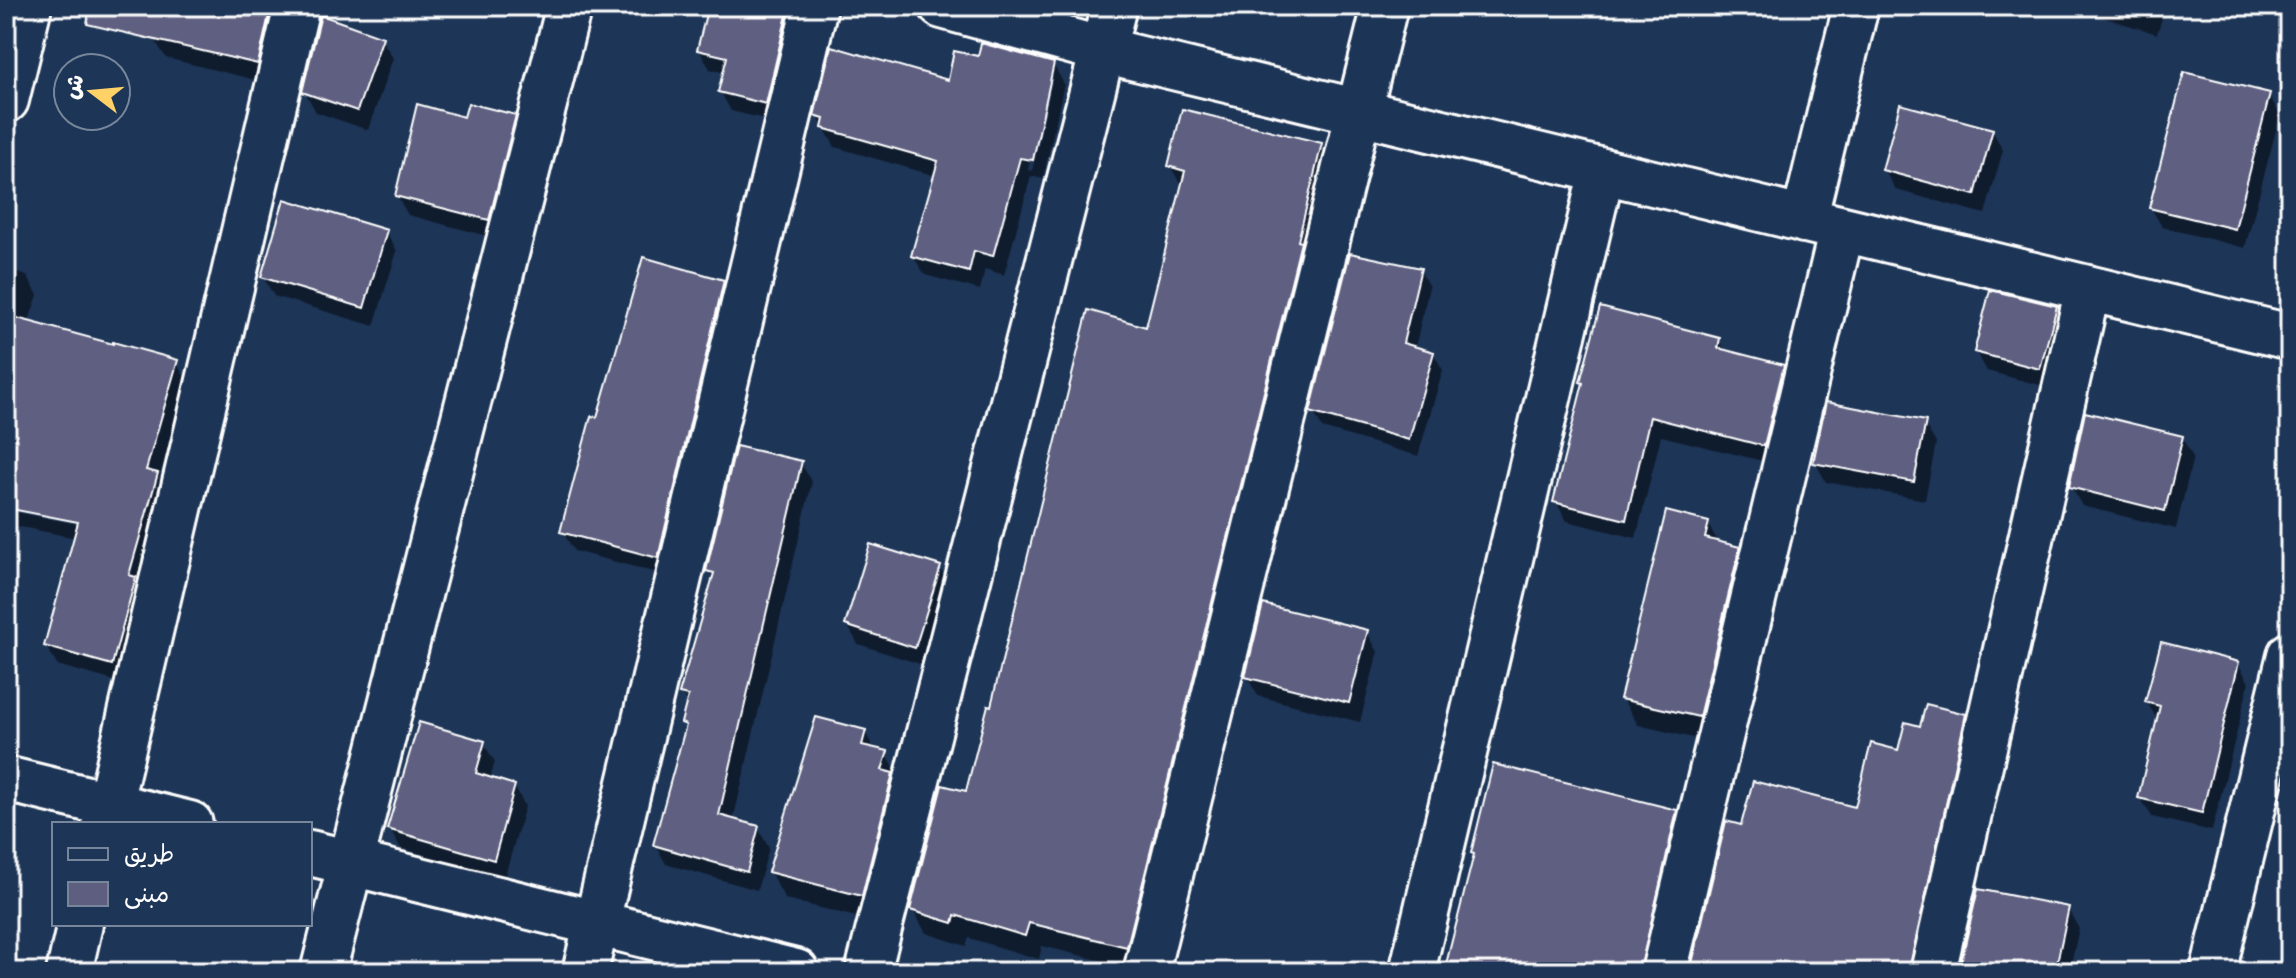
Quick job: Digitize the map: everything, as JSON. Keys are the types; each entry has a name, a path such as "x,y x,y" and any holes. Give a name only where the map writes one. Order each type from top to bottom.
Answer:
{"street":[{"path":"6,100 29,6"},
{"path":"107,814 297,6"},
{"path":"323,972 330,858 569,6"},
{"path":"585,972 815,6"},
{"path":"942,6 1103,50 2290,337"},
{"path":"868,972 1114,6"},
{"path":"1146,972 1385,6"},
{"path":"1664,972 1823,224 1856,6"},
{"path":"1412,972 1602,171"},
{"path":"1933,972 2088,288"},
{"path":"2213,972 2290,655"},
{"path":"6,779 107,814 173,822"},
{"path":"330,858 796,972"},
{"path":"69,972 80,926"}],"building":[{"path":"90,6 271,6 258,64 87,24"},
{"path":"708,6 789,6 766,104 718,92 727,57 697,50"},
{"path":"321,15 383,37 357,111 302,92"},
{"path":"981,43 1054,63 1033,160 1020,158 993,256 974,251 969,272 911,256 938,161 822,128 824,119 814,116 831,46 948,80 954,51 978,56"},
{"path":"2184,72 2270,93 2235,229 2149,208"},
{"path":"468,103 516,115 489,220 395,196 417,104 464,117"},
{"path":"1900,104 1993,129 1975,195 1882,170"},
{"path":"1182,109 1322,143 1298,241 1301,242 1127,947 1029,923 1025,936 955,915 953,923 910,910 942,785 966,791 988,705 991,706 1088,310 1146,327 1185,171 1168,166"},
{"path":"284,199 387,230 364,308 261,277"},
{"path":"1350,253 1421,268 1403,343 1434,352 1409,440 1310,412"},
{"path":"643,257 724,280 658,558 560,532 591,416 597,417"},
{"path":"1990,290 2057,306 2040,369 1974,352"},
{"path":"1600,307 1720,338 1718,348 1784,365 1764,446 1650,417 1626,520 1553,502"},
{"path":"6,315 178,360 146,470 158,473 129,575 136,577 112,665 44,646 78,522 6,508"},
{"path":"1826,402 1926,421 1914,482 1813,463"},
{"path":"2085,412 2183,436 2165,511 2069,487"},
{"path":"736,446 802,461 719,815 759,826 747,872 653,845 686,725 681,723 688,696 679,694 714,573 706,571"},
{"path":"1666,511 1709,522 1705,538 1740,547 1699,717 1620,699"},
{"path":"870,544 941,566 915,648 845,625"},
{"path":"1263,604 1368,630 1349,703 1245,677"},
{"path":"2161,642 2239,662 2202,813 2138,798 2160,706 2145,702"},
{"path":"1926,704 1966,714 1909,972 1690,972 1726,821 1741,825 1753,781 1855,807 1871,743 1898,750 1905,722 1920,726"},
{"path":"816,717 866,730 862,745 888,751 882,770 893,773 862,896 768,872"},
{"path":"419,722 485,741 476,773 515,785 494,860 387,829"},
{"path":"1493,764 1677,810 1640,972 1444,972"},
{"path":"1978,889 2069,907 2055,972 1959,971"}]}
